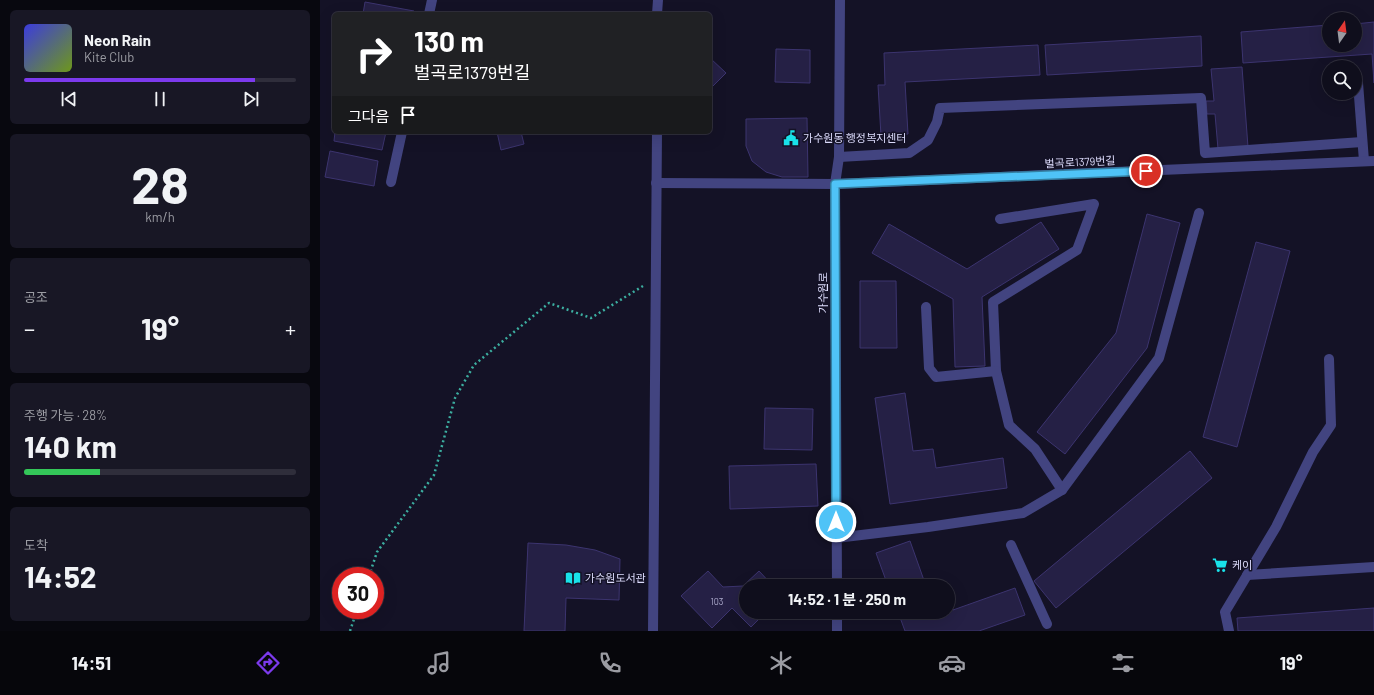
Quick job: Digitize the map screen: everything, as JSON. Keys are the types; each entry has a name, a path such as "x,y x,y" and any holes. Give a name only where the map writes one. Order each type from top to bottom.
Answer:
{"street":[{"path":"429,12 432,0"},
{"path":"658,0 658,12"},
{"name":"가수원로","path":"837,579 835,184 839,157 840,0"},
{"path":"839,157 909,153 928,140 937,122 940,108 1201,98 1205,153 1362,142"},
{"path":"1359,100 1364,161"},
{"path":"391,182 402,134"},
{"path":"653,631 657,134"},
{"name":"벌곡로1379번길","path":"656,183 835,184 1374,160"},
{"path":"1000,220 1094,204 1077,250 993,302 996,371 1009,425 1036,449 1062,490"},
{"path":"836,538 928,527 1023,513 1062,490 1159,358 1198,213"},
{"path":"926,307 929,368 936,377 996,371"},
{"path":"1229,631 1225,612 1276,527 1313,452 1331,425 1329,359"},
{"path":"1011,545 1047,624"},
{"path":"1247,575 1374,566"},
{"path":"837,619 837,631"}],"path":[{"path":"372,567 377,552 434,475 455,398 474,365 549,303 591,318 656,279"},
{"path":"350,631 354,619"}],"building":[{"path":"365,2 414,11 414,12 363,12"},
{"path":"1374,22 1374,83 1372,54 1243,63 1241,32 1322,26 1322,52 1362,52 1362,23"},
{"path":"1201,36 1202,66 1047,75 1045,45"},
{"path":"1038,45 1040,75 905,82 908,134 881,136 878,85 885,85 884,53"},
{"path":"776,49 810,50 810,83 775,82"},
{"path":"712,60 726,73 712,87"},
{"path":"1242,67 1248,147 1218,149 1215,114 1207,114 1206,101 1214,101 1211,69"},
{"path":"807,118 808,177 782,177 766,172 752,161 746,146 746,119"},
{"path":"335,134 386,134 382,150 334,141"},
{"path":"497,134 522,134 524,144 501,150"},
{"path":"330,151 378,161 374,186 325,177"},
{"path":"1147,214 1180,223 1147,348 1065,454 1037,432 1116,333"},
{"path":"1041,222 1059,249 982,297 985,366 955,367 953,299 872,253 889,224 967,269"},
{"path":"1256,242 1290,251 1237,447 1203,437"},
{"path":"860,281 896,281 897,348 860,348"},
{"path":"905,393 913,451 933,449 936,468 1003,458 1007,488 890,504 875,398"},
{"path":"765,408 813,409 812,450 764,449"},
{"path":"1190,451 1212,478 1056,608 1034,581"},
{"path":"816,464 818,506 730,509 729,466"},
{"path":"910,541 924,579 885,579 876,553"},
{"name":"가수원도서관","path":"528,543 566,545 595,550 620,559 619,600 566,598 565,631 524,631"},
{"path":"708,571 723,587 739,586 739,615 732,608 712,628 681,596"},
{"path":"759,571 766,579 750,579"},
{"path":"1015,588 1025,615 979,631 905,631 901,619 955,619 955,609"},
{"path":"1374,608 1374,631 1238,631 1237,618"},
{"path":"743,619 759,619 751,627"}],"place":[{"name":"가수원동 행정복지센터","path":"791,138"},
{"name":"케이","path":"1220,565"},
{"name":"가수원도서관","path":"573,578"}],"route":[{"path":"836,522 835,184 1146,171"}]}
